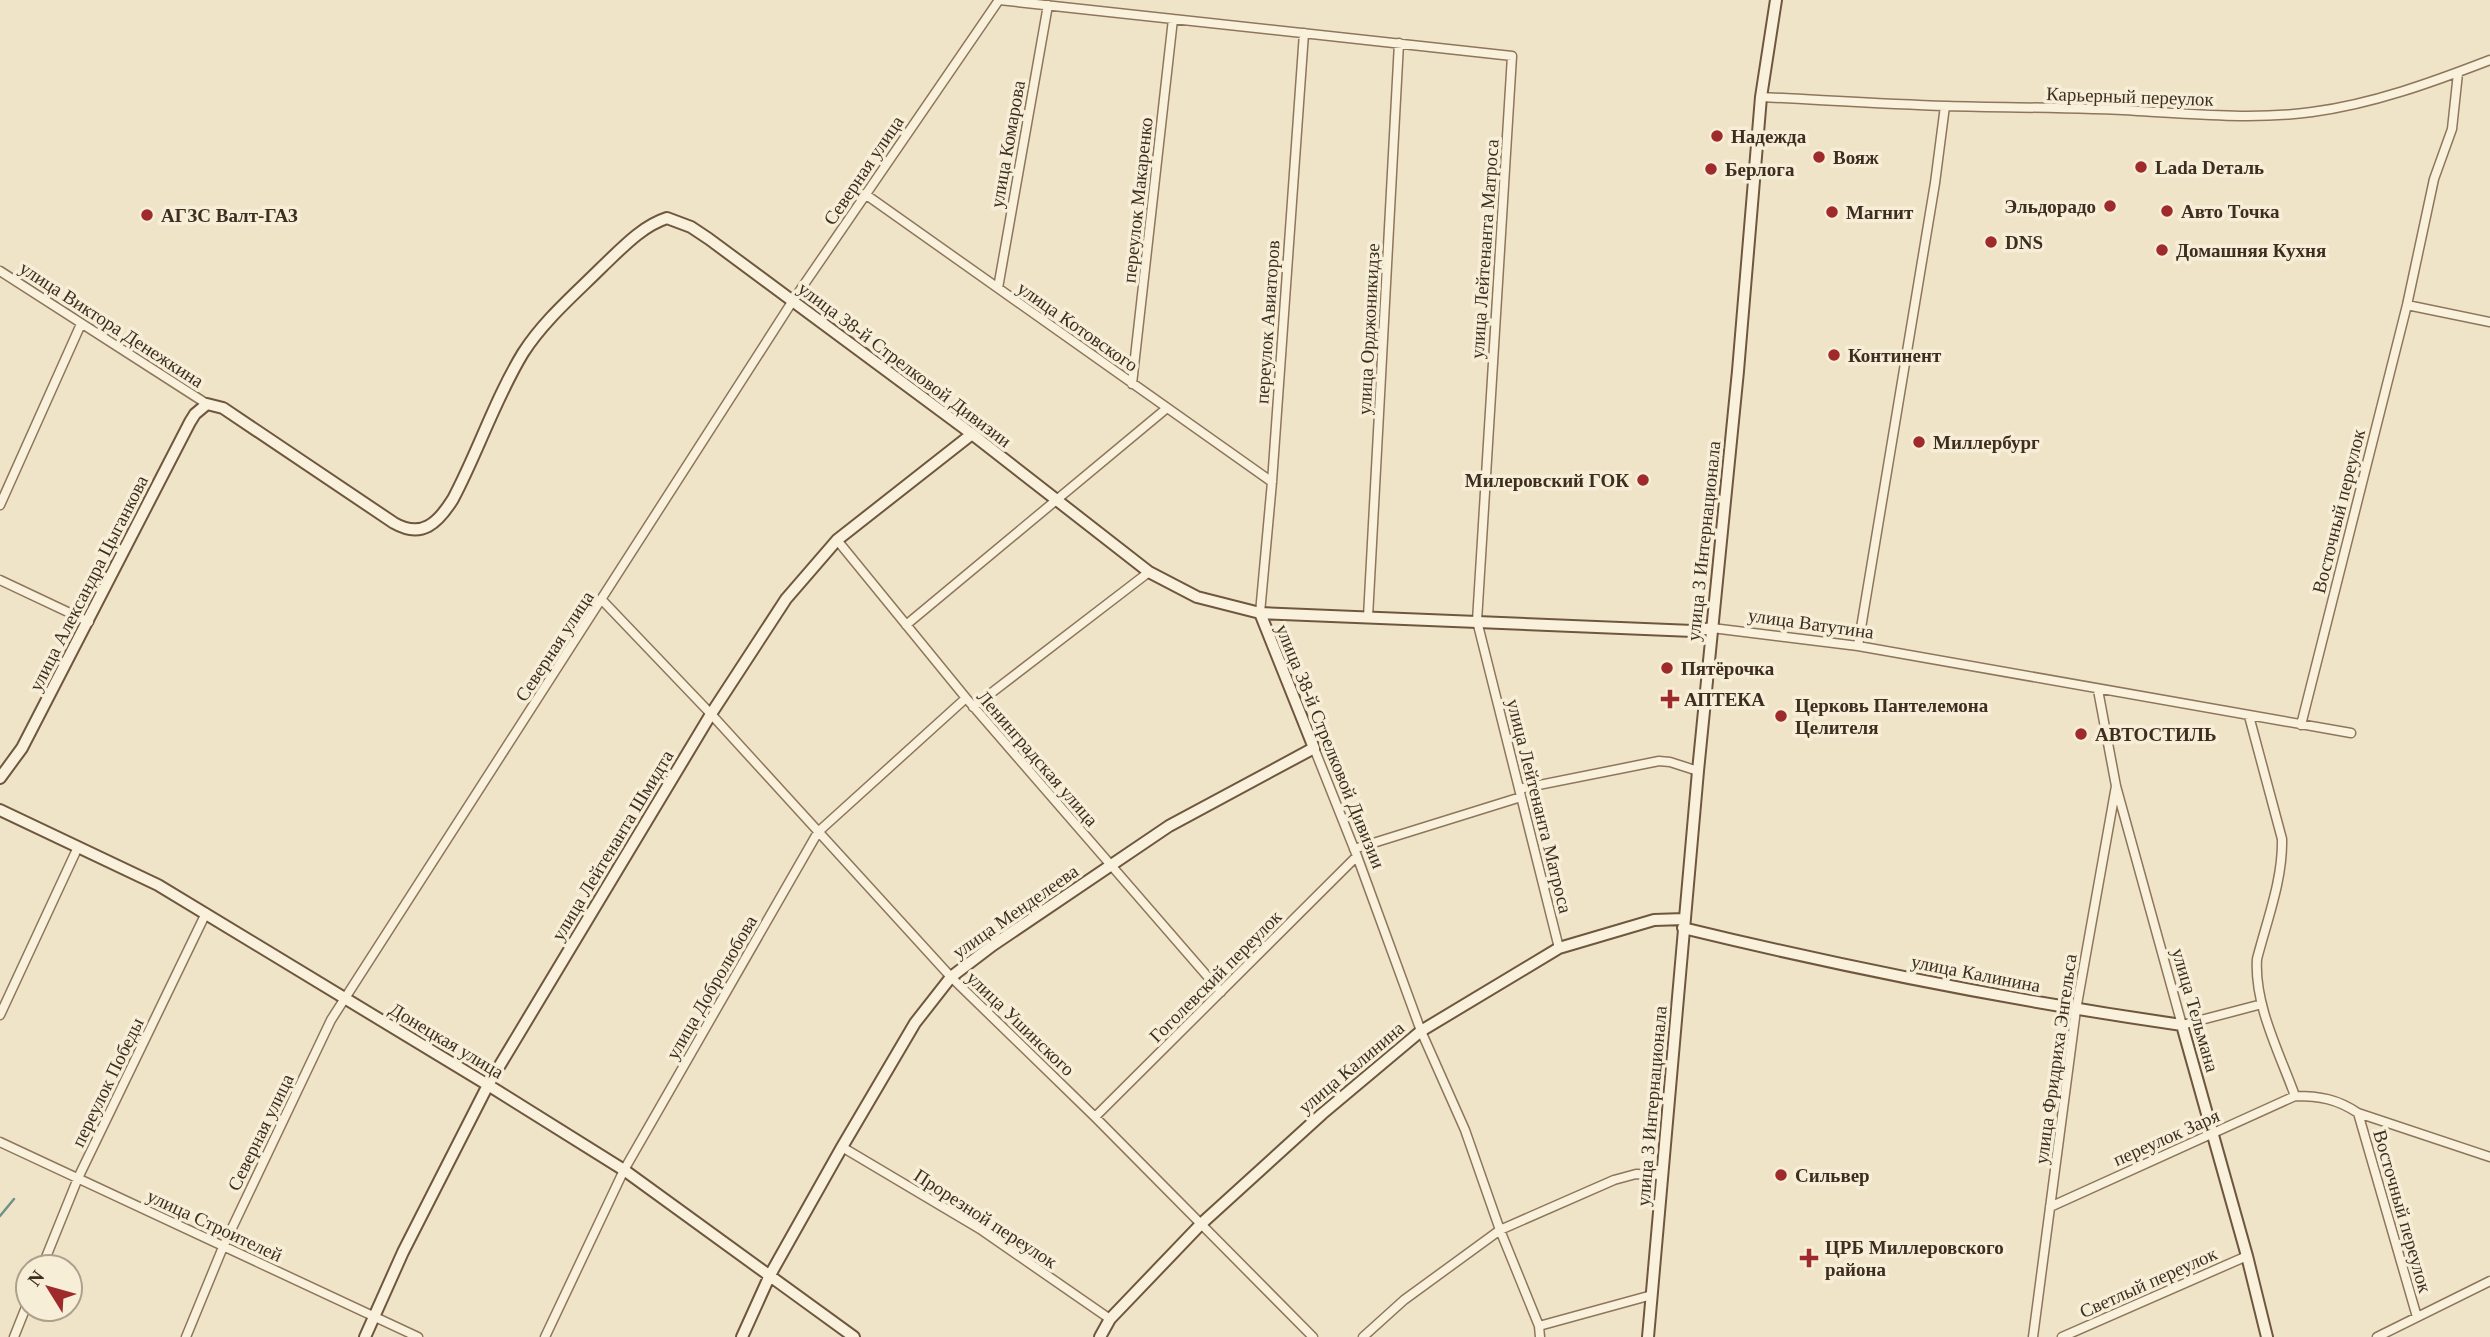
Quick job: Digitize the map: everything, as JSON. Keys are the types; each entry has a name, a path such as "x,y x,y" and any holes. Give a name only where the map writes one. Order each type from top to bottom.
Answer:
{"street":[{"name":"улица Лейтенанта Матроса","path":"999,0 1512,56 1477,621 1559,948"},
{"name":"Северная улица","path":"186,1337 223,1247 331,1020 793,302 999,0"},
{"name":"улица 3 Интернационала","path":"1648,1337 1761,97 1776,0"},
{"name":"улица Комарова","path":"998,288 1048,5"},
{"name":"переулок Макаренко","path":"1132,384 1173,19"},
{"name":"переулок Авиаторов","path":"1260,613 1304,33"},
{"name":"улица Орджоникидзе","path":"1368,617 1399,43"},
{"name":"Карьерный переулок","path":"1761,97 2255,116 2310,113 2351,106 2458,73 2490,60"},
{"name":"Восточный переулок","path":"2301,725 2407,305 2434,179 2452,129 2458,73"},
{"path":"1858,646 1935,184 1945,106"},
{"name":"улица Котовского","path":"865,194 1272,482"},
{"name":"улица 38-й Стрелковой Дивизии","path":"207,404 223,408 394,523 405,529 419,530 441,517 453,499 514,370 531,342 614,256 648,226 667,218 691,227 972,434 1149,572 1197,597 1260,613 1356,853 1421,1031 1465,1130 1500,1230 1539,1326 1540,1337"},
{"name":"улица Виктора Денежкина","path":"0,271 207,404"},
{"path":"2407,305 2490,322"},
{"path":"0,505 81,324"},
{"name":"улица Александра Цыганкова","path":"0,778 22,748 190,422 207,404"},
{"path":"906,625 1167,408"},
{"name":"улица Лейтенанта Шмидта","path":"365,1337 373,1314 488,1085 711,714 786,599 837,540 972,434"},
{"name":"Ленинградская улица","path":"837,540 965,698 1221,992"},
{"path":"973,707 1149,572"},
{"path":"0,580 89,622"},
{"name":"улица Ушинского","path":"602,600 711,714 951,977 1095,1117 1313,1337"},
{"name":"улица Ватутина","path":"1260,613 1693,631 1712,628 1858,646 2351,733"},
{"name":"улица Тельмана","path":"2098,690 2116,786 2247,1255 2267,1337"},
{"name":"улица Добролюбова","path":"545,1337 624,1170 818,832 965,698"},
{"path":"2249,716 2282,839 2283,856 2256,972 2262,1004 2295,1096"},
{"name":"улица Менделеева","path":"742,1337 770,1275 842,1147 915,1023 951,977 993,945 1169,826 1314,748"},
{"name":"Гоголевский переулок","path":"1095,1117 1356,853 1520,793 1659,761 1698,771"},
{"name":"улица Фридриха Энгельса","path":"2033,1337 2076,1010 2116,786"},
{"name":"Донецкая улица","path":"0,810 158,885 488,1085 624,1170 854,1337"},
{"path":"0,1015 78,846"},
{"name":"переулок Победы","path":"48,1253 78,1178 206,913"},
{"name":"улица Калинина","path":"1100,1337 1110,1320 1201,1224 1322,1114 1421,1031 1559,948 1654,920 1684,923 1808,958 2076,1010 2182,1025 2262,1004"},
{"name":"Восточный переулок","path":"2295,1096 2319,1096 2341,1102 2358,1113 2417,1317"},
{"name":"переулок Заря","path":"2050,1207 2295,1096"},
{"path":"2358,1113 2490,1157"},
{"name":"улица Строителей","path":"0,1142 418,1337"},
{"name":"Прорезной переулок","path":"842,1147 980,1229 1110,1320"},
{"path":"1363,1337 1404,1300 1500,1230 1614,1180 1636,1174 1662,1175"},
{"name":"Светлый переулок","path":"2063,1337 2247,1255"},
{"path":"2377,1337 2490,1281"},
{"path":"1539,1326 1652,1295"}],"waterway":[{"path":"0,1216 14,1199"}],"place":[{"name":"Надежда","path":"1717,136"},
{"name":"Вояж","path":"1819,157"},
{"name":"Lada Dеталь","path":"2141,167"},
{"name":"Берлога","path":"1711,169"},
{"name":"Эльдорадо","path":"2110,206"},
{"name":"Авто Точка","path":"2167,211"},
{"name":"Магнит","path":"1832,212"},
{"name":"АГЗС Валт-ГАЗ","path":"147,215"},
{"name":"DNS","path":"1991,242"},
{"name":"Домашняя Кухня","path":"2162,250"},
{"name":"Континент","path":"1834,355"},
{"name":"Миллербург","path":"1919,442"},
{"name":"Милеровский ГОК","path":"1643,480"},
{"name":"Пятёрочка","path":"1667,668"},
{"name":"АПТЕКА","path":"1670,699"},
{"name":"Церковь Пантелемона Целителя","path":"1781,716"},
{"name":"АВТОСТИЛЬ","path":"2081,734"},
{"name":"Сильвер","path":"1781,1175"},
{"name":"ЦРБ Миллеровского района","path":"1809,1258"}]}
